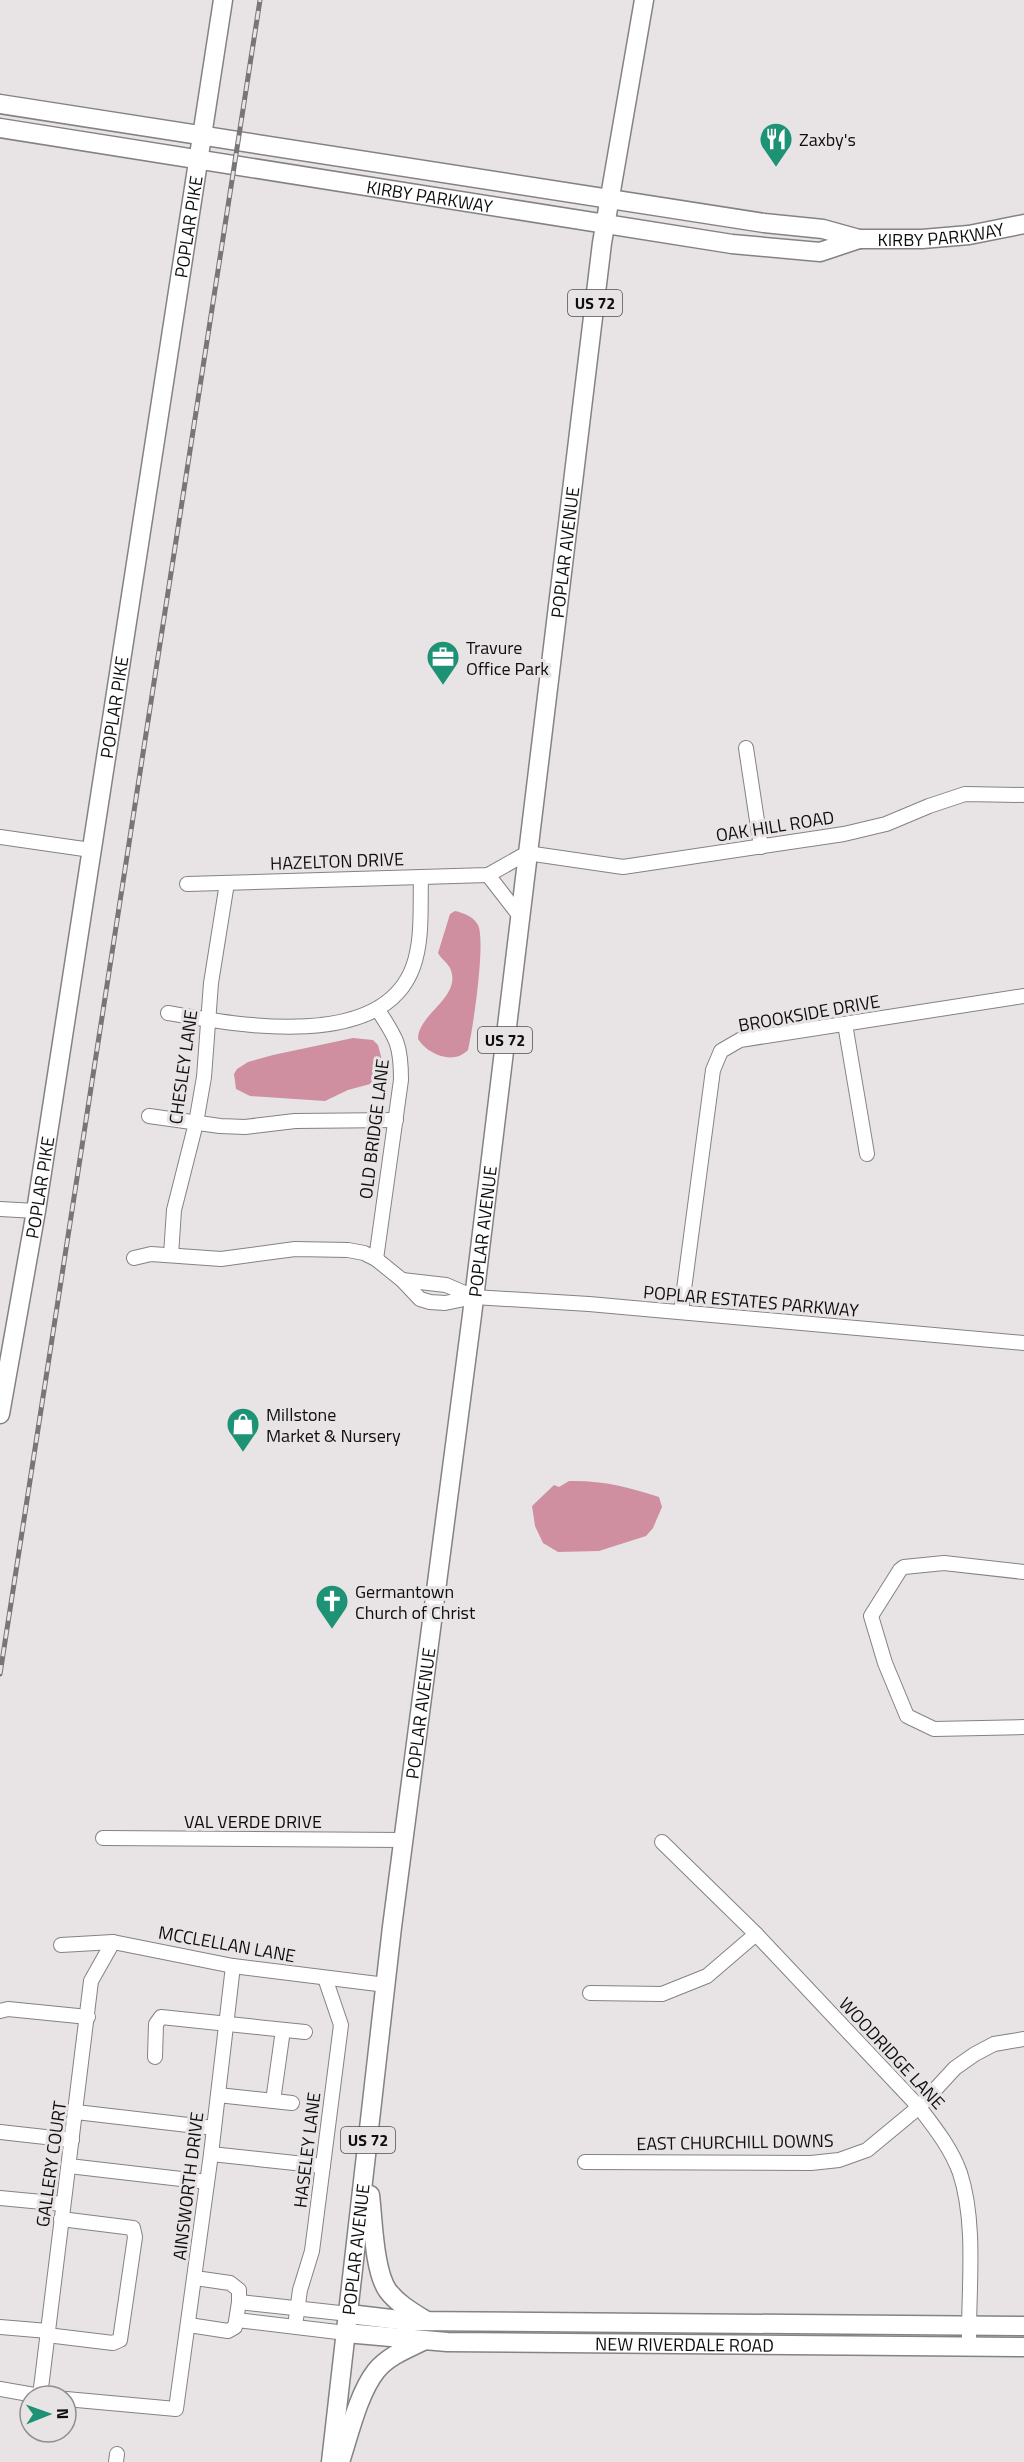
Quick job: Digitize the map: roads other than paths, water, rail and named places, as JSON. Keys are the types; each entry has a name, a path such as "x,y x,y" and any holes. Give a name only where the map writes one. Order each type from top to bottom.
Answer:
{"main road":[{"name":"POPLAR PIKE","path":"0,1414 36,1211 223,0"},
{"name":"POPLAR AVENUE","path":"331,2462 386,1985 474,1297 604,224 644,0"},
{"name":"KIRBY PARKWAY","path":"0,104 765,223 823,229 859,239 945,238 1024,224"},
{"name":"KIRBY PARKWAY","path":"0,128 69,137 198,160 732,244 800,252 820,252 859,239"},
{"path":"366,2164 381,2277 390,2293 406,2309 426,2321"},
{"name":"NEW RIVERDALE ROAD","path":"349,2314 426,2321 1024,2326"},
{"name":"NEW RIVERDALE ROAD","path":"346,2333 425,2340 1024,2347"},
{"path":"340,2462 363,2395 376,2371 394,2355 425,2340"}],"street":[{"path":"746,748 761,847"},
{"name":"OAK HILL ROAD","path":"527,853 623,867 844,834 886,824 965,794 1024,795"},
{"path":"0,837 91,850"},
{"name":"HAZELTON DRIVE","path":"187,884 488,875 527,853"},
{"path":"488,875 519,915"},
{"path":"168,1013 209,1020 288,1026 352,1020 378,1010 395,996 413,968 418,946 421,877"},
{"name":"CHESLEY LANE","path":"171,1256 174,1210 204,1077 211,983 227,883"},
{"name":"BROOKSIDE DRIVE","path":"681,1312 713,1070 721,1051 740,1040 1024,996"},
{"name":"OLD BRIDGE LANE","path":"376,1259 401,1080 401,1052 394,1034 378,1010"},
{"path":"845,1024 867,1154"},
{"path":"149,1116 195,1123 245,1126 295,1121 396,1120"},
{"path":"0,1209 36,1211"},
{"path":"134,1258 151,1254 221,1259 295,1249 348,1250 364,1253 376,1259"},
{"name":"POPLAR ESTATES PARKWAY","path":"376,1259 401,1279 420,1299 430,1302 445,1303 474,1297 681,1312 1024,1343"},
{"path":"1024,1572 944,1563 909,1566 900,1570 871,1616 885,1663 907,1716 934,1729 1024,1726"},
{"name":"VAL VERDE DRIVE","path":"103,1838 404,1840"},
{"name":"WOODRIDGE LANE","path":"662,1842 756,1934 919,2107 943,2137 959,2172 967,2202 969,2346"},
{"path":"590,1994 662,1994 707,1976 756,1934"},
{"name":"MCCLELLAN LANE","path":"62,1945 113,1942 233,1966 386,1985"},
{"name":"GALLERY COURT","path":"41,2384 92,1981 113,1942"},
{"name":"AINSWORTH DRIVE","path":"78,2400 176,2409 228,2023 233,1966"},
{"name":"HASELEY LANE","path":"294,2326 300,2290 312,2251 341,2025 325,1978"},
{"path":"0,2011 8,2009 88,2018"},
{"path":"155,2057 156,2024 161,2017 305,2032"},
{"path":"273,2101 283,2030"},
{"name":"EAST CHURCHILL DOWNS","path":"585,2162 811,2163 839,2160 867,2150 919,2107 955,2068 975,2054 994,2044 1024,2038"},
{"path":"218,2095 292,2103"},
{"path":"76,2112 214,2128"},
{"path":"0,2132 72,2140"},
{"path":"211,2154 323,2166"},
{"path":"69,2166 207,2182"},
{"path":"0,2198 63,2204"},
{"path":"0,2326 113,2343 120,2340 135,2237 133,2229 61,2219"},
{"path":"189,2325 228,2331 235,2327 240,2302 239,2290 230,2283 195,2278"},
{"path":"240,2302 349,2314"},
{"path":"237,2320 346,2333"},
{"path":"0,2389 18,2392"}],"railway":[{"path":"0,1674 260,0"}],"place":[{"name":"Zaxby's","path":"776,168"},
{"name":"Travure Office Park","path":"443,686"},
{"name":"Millstone Market & Nursery","path":"243,1453"},
{"name":"Germantown Church of Christ","path":"332,1630"}]}
